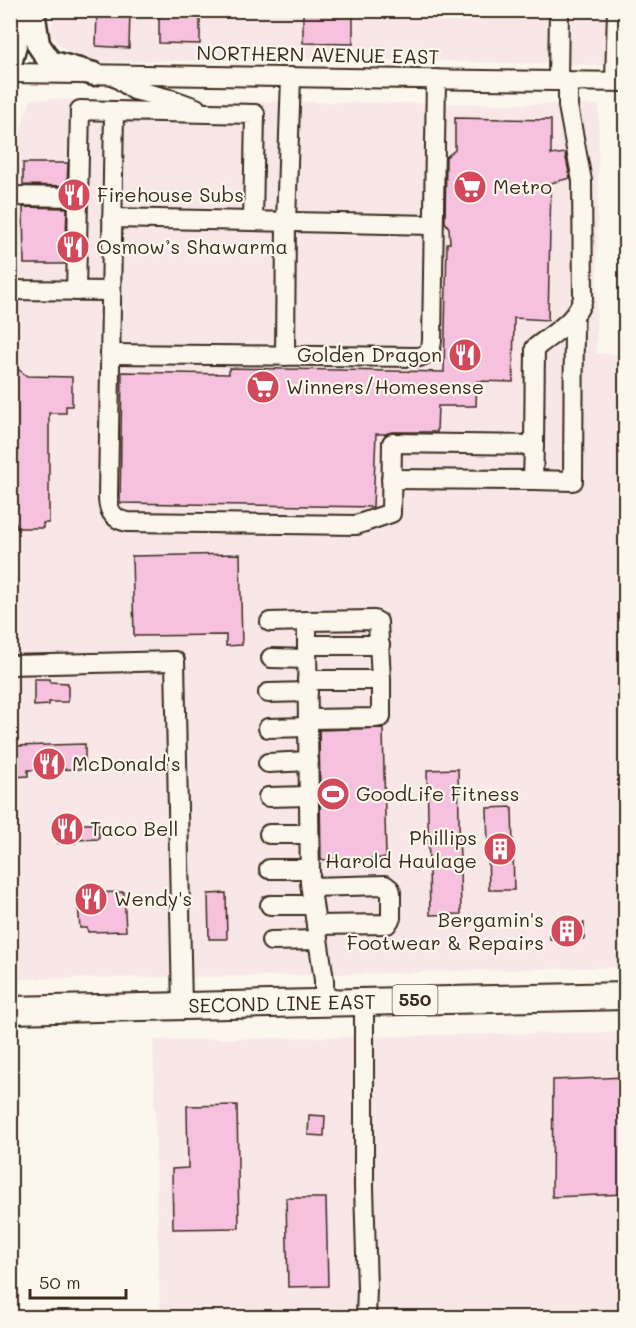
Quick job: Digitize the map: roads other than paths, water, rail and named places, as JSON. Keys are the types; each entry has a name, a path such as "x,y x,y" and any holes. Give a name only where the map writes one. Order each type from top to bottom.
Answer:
{"highway":[{"name":"SECOND LINE EAST","path":"16,1013 324,1002 626,996"}],"main road":[{"path":"10,64 24,10"},
{"path":"33,10 38,44 50,62 103,74"}],"street":[{"path":"533,480 535,348 574,316 581,308 583,298 582,181 563,81 559,10"},
{"path":"616,10 620,81"},
{"name":"NORTHERN AVENUE EAST","path":"10,73 620,81"},
{"path":"103,74 134,90 174,100 205,113"},
{"path":"285,356 286,222 291,77"},
{"path":"110,354 419,357 427,354 431,349 432,341 436,78"},
{"path":"76,291 80,111 255,114 253,221"},
{"path":"114,111 108,506 111,514 118,520 127,522 356,525 391,513 392,443 534,445"},
{"path":"10,196 78,197"},
{"path":"112,218 433,225"},
{"path":"10,290 111,291"},
{"path":"391,478 573,481 574,316"},
{"path":"267,728 381,717 380,625 374,620 270,622"},
{"path":"307,621 311,887 324,980 324,1002"},
{"path":"271,658 380,645"},
{"path":"10,665 174,661 182,1006"},
{"path":"268,693 307,686 381,680"},
{"path":"268,763 309,761"},
{"path":"268,797 309,796"},
{"path":"269,834 309,834"},
{"path":"270,870 311,887"},
{"path":"270,905 311,887 385,885 391,892 391,918 387,924 271,940"},
{"path":"364,1002 363,1069 368,1288 366,1317"}],"place":[{"name":"Metro","path":"470,187"},
{"name":"Firehouse Subs","path":"74,195"},
{"name":"Osmow’s Shawarma","path":"73,247"},
{"name":"Golden Dragon","path":"465,355"},
{"name":"Winners/Homesense","path":"263,387"},
{"name":"McDonald's","path":"49,764"},
{"name":"GoodLife Fitness","path":"333,794"},
{"name":"Taco Bell","path":"67,829"},
{"name":"Phillips Harold Haulage","path":"500,849"},
{"name":"Wendy's","path":"91,899"},
{"name":"Bergamin's Footwear & Repairs","path":"567,931"}]}
